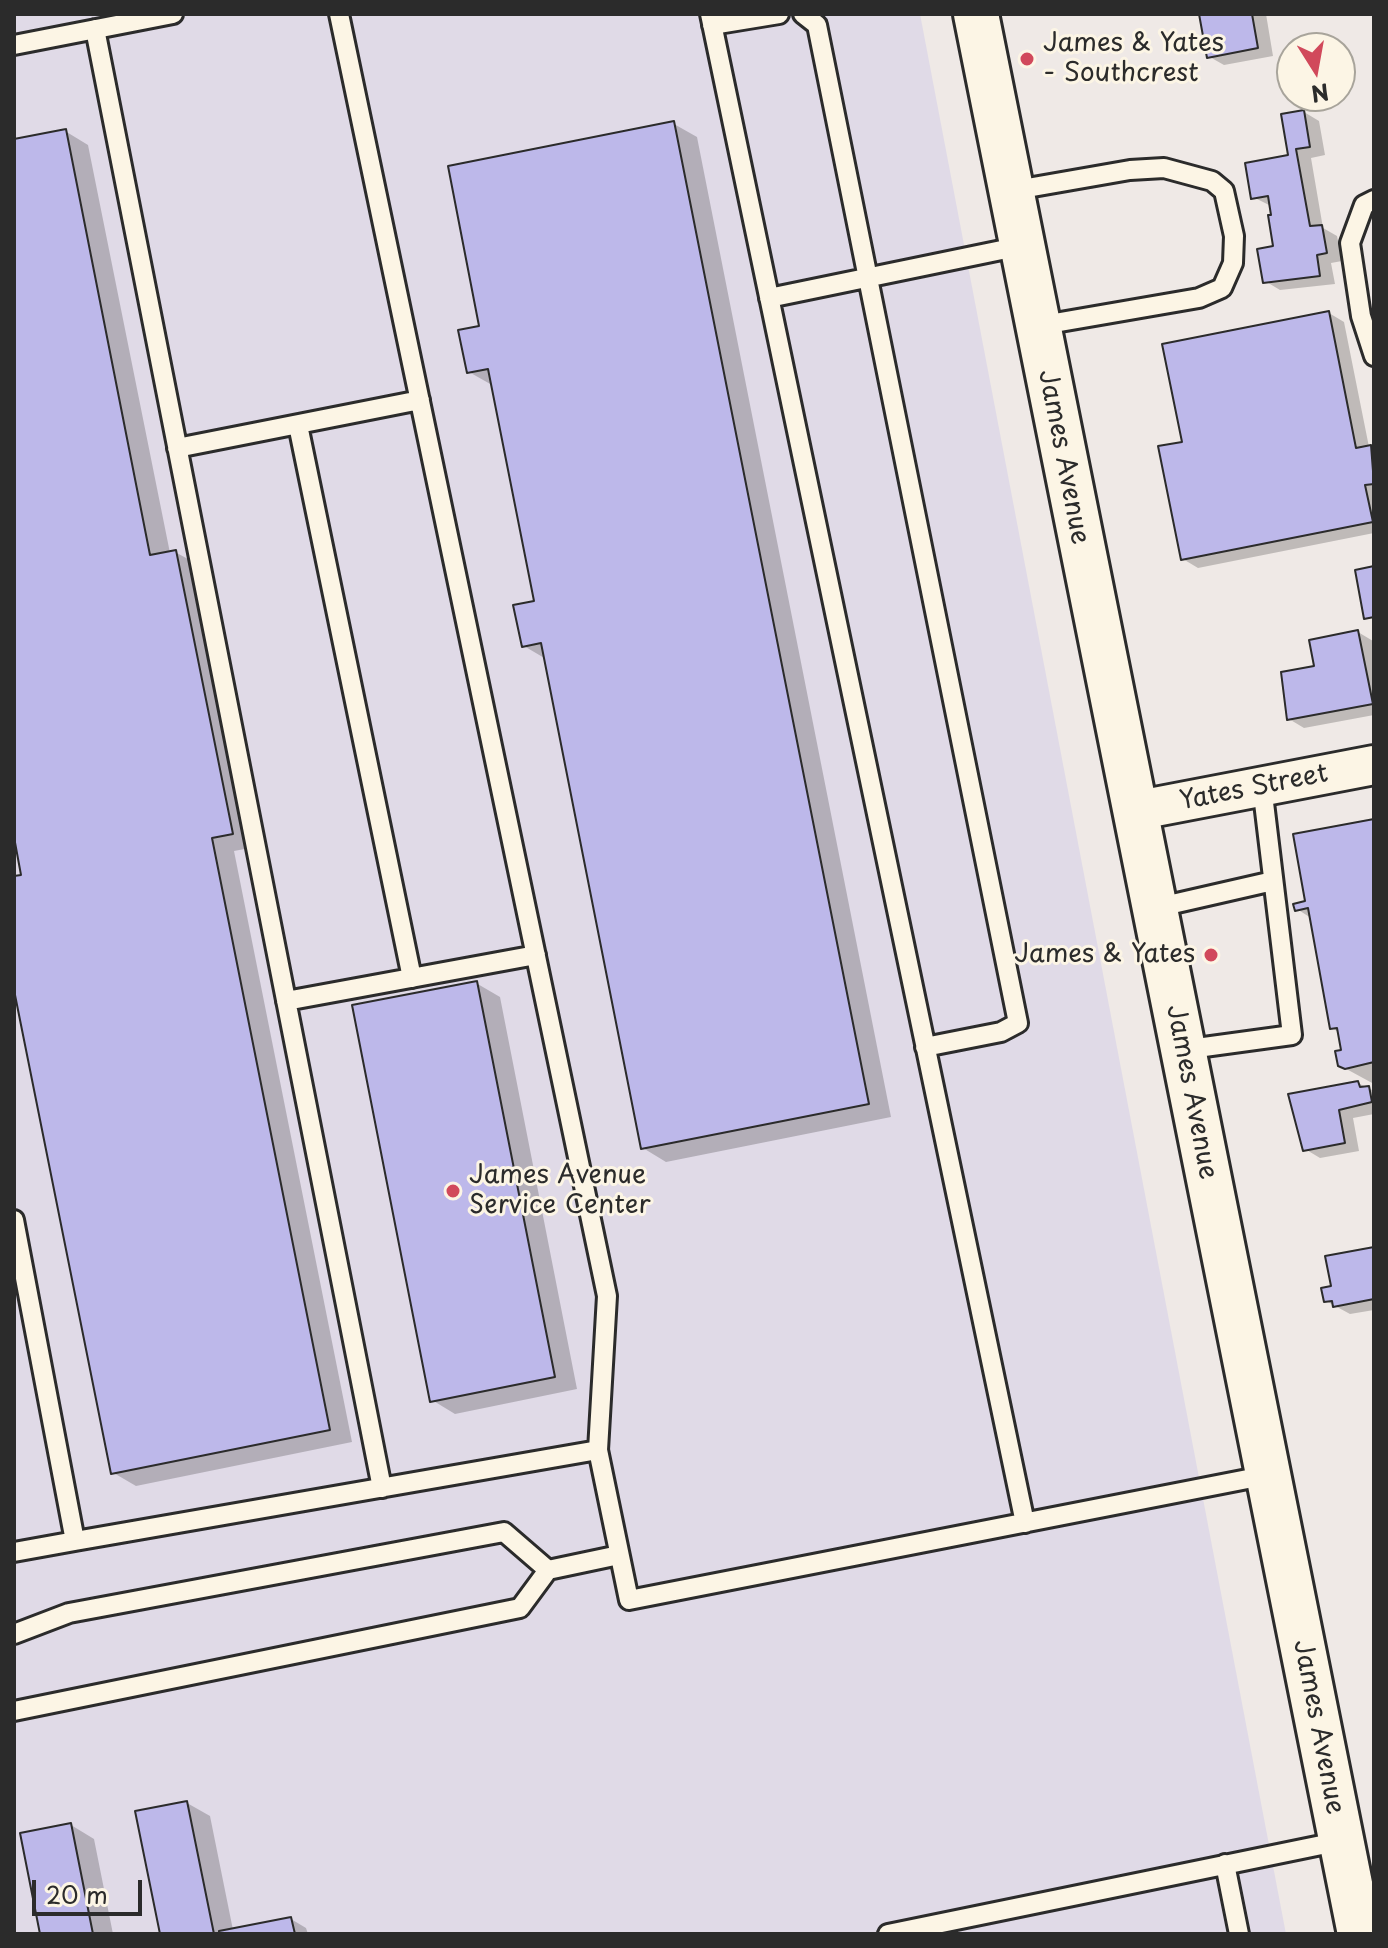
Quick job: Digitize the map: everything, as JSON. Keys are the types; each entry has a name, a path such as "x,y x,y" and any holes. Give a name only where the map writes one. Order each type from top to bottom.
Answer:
{"main road":[{"name":"James Avenue","path":"976,14 1341,1841 1362,1909"}],"street":[{"name":"Yates Street","path":"1134,811 1374,765"}],"lane":[{"path":"14,45 173,14"},
{"path":"339,14 607,1296 598,1450 629,1600 1268,1475"},
{"path":"779,14 711,19 1025,1523"},
{"path":"803,14 817,25 1018,1023 1001,1032 925,1047"},
{"path":"95,29 382,1488"},
{"path":"1010,191 1130,170 1164,168 1212,181 1224,191 1234,236 1233,263 1222,288 1199,298 1037,326"},
{"path":"1374,200 1364,205 1350,243 1361,316 1374,356"},
{"path":"769,298 1021,246"},
{"path":"177,448 420,400"},
{"path":"298,425 412,978"},
{"path":"1182,1050 1292,1035 1262,786"},
{"path":"1154,908 1273,881"},
{"path":"286,1001 536,955"},
{"path":"14,1220 75,1541"},
{"path":"14,1552 598,1450"},
{"path":"14,1634 69,1613 504,1532 548,1570"},
{"path":"14,1711 520,1608 548,1570 619,1555"},
{"path":"888,1934 1341,1841"},
{"path":"1225,1864 1239,1934"}],"shaded area":[{"path":"14,14 920,14 1286,1934 14,1934"}],"building":[{"path":"1199,14 1252,14 1258,48 1207,58"},
{"path":"1304,112 1310,147 1296,149 1310,226 1322,225 1327,253 1317,255 1320,276 1263,283 1257,249 1273,246 1268,215 1271,215 1268,196 1251,199 1245,163 1288,155 1281,114"},
{"path":"674,121 869,1104 641,1149 541,643 522,647 513,605 534,601 488,369 467,373 458,330 479,326 448,166"},
{"path":"66,129 150,555 176,550 233,834 212,838 330,1430 111,1474 14,990 14,876 21,875 14,837 14,139"},
{"path":"1329,311 1356,448 1371,445 1374,484 1365,485 1373,522 1181,560 1158,446 1182,442 1162,344"},
{"path":"1374,566 1374,617 1364,619 1355,570"},
{"path":"1358,630 1373,704 1287,720 1281,672 1314,666 1309,640"},
{"path":"1374,819 1374,1062 1345,1069 1338,1066 1335,1051 1341,1050 1337,1028 1330,1029 1308,908 1295,911 1293,904 1305,901 1293,834"},
{"name":"James Avenue Service Center","path":"477,981 555,1377 430,1402 352,1005"},
{"path":"1358,1081 1360,1087 1369,1086 1372,1102 1339,1110 1345,1143 1303,1151 1288,1094"},
{"path":"1374,1247 1374,1299 1333,1307 1332,1301 1324,1302 1321,1288 1331,1286 1325,1256"},
{"path":"187,1801 214,1934 160,1934 135,1811"},
{"path":"71,1823 93,1934 40,1934 20,1833"},
{"path":"291,1917 295,1934 219,1934 219,1931"}],"place":[{"name":"James & Yates - Southcrest","path":"1027,59"},
{"name":"James & Yates","path":"1211,955"},
{"name":"James Avenue Service Center","path":"453,1191"}]}
